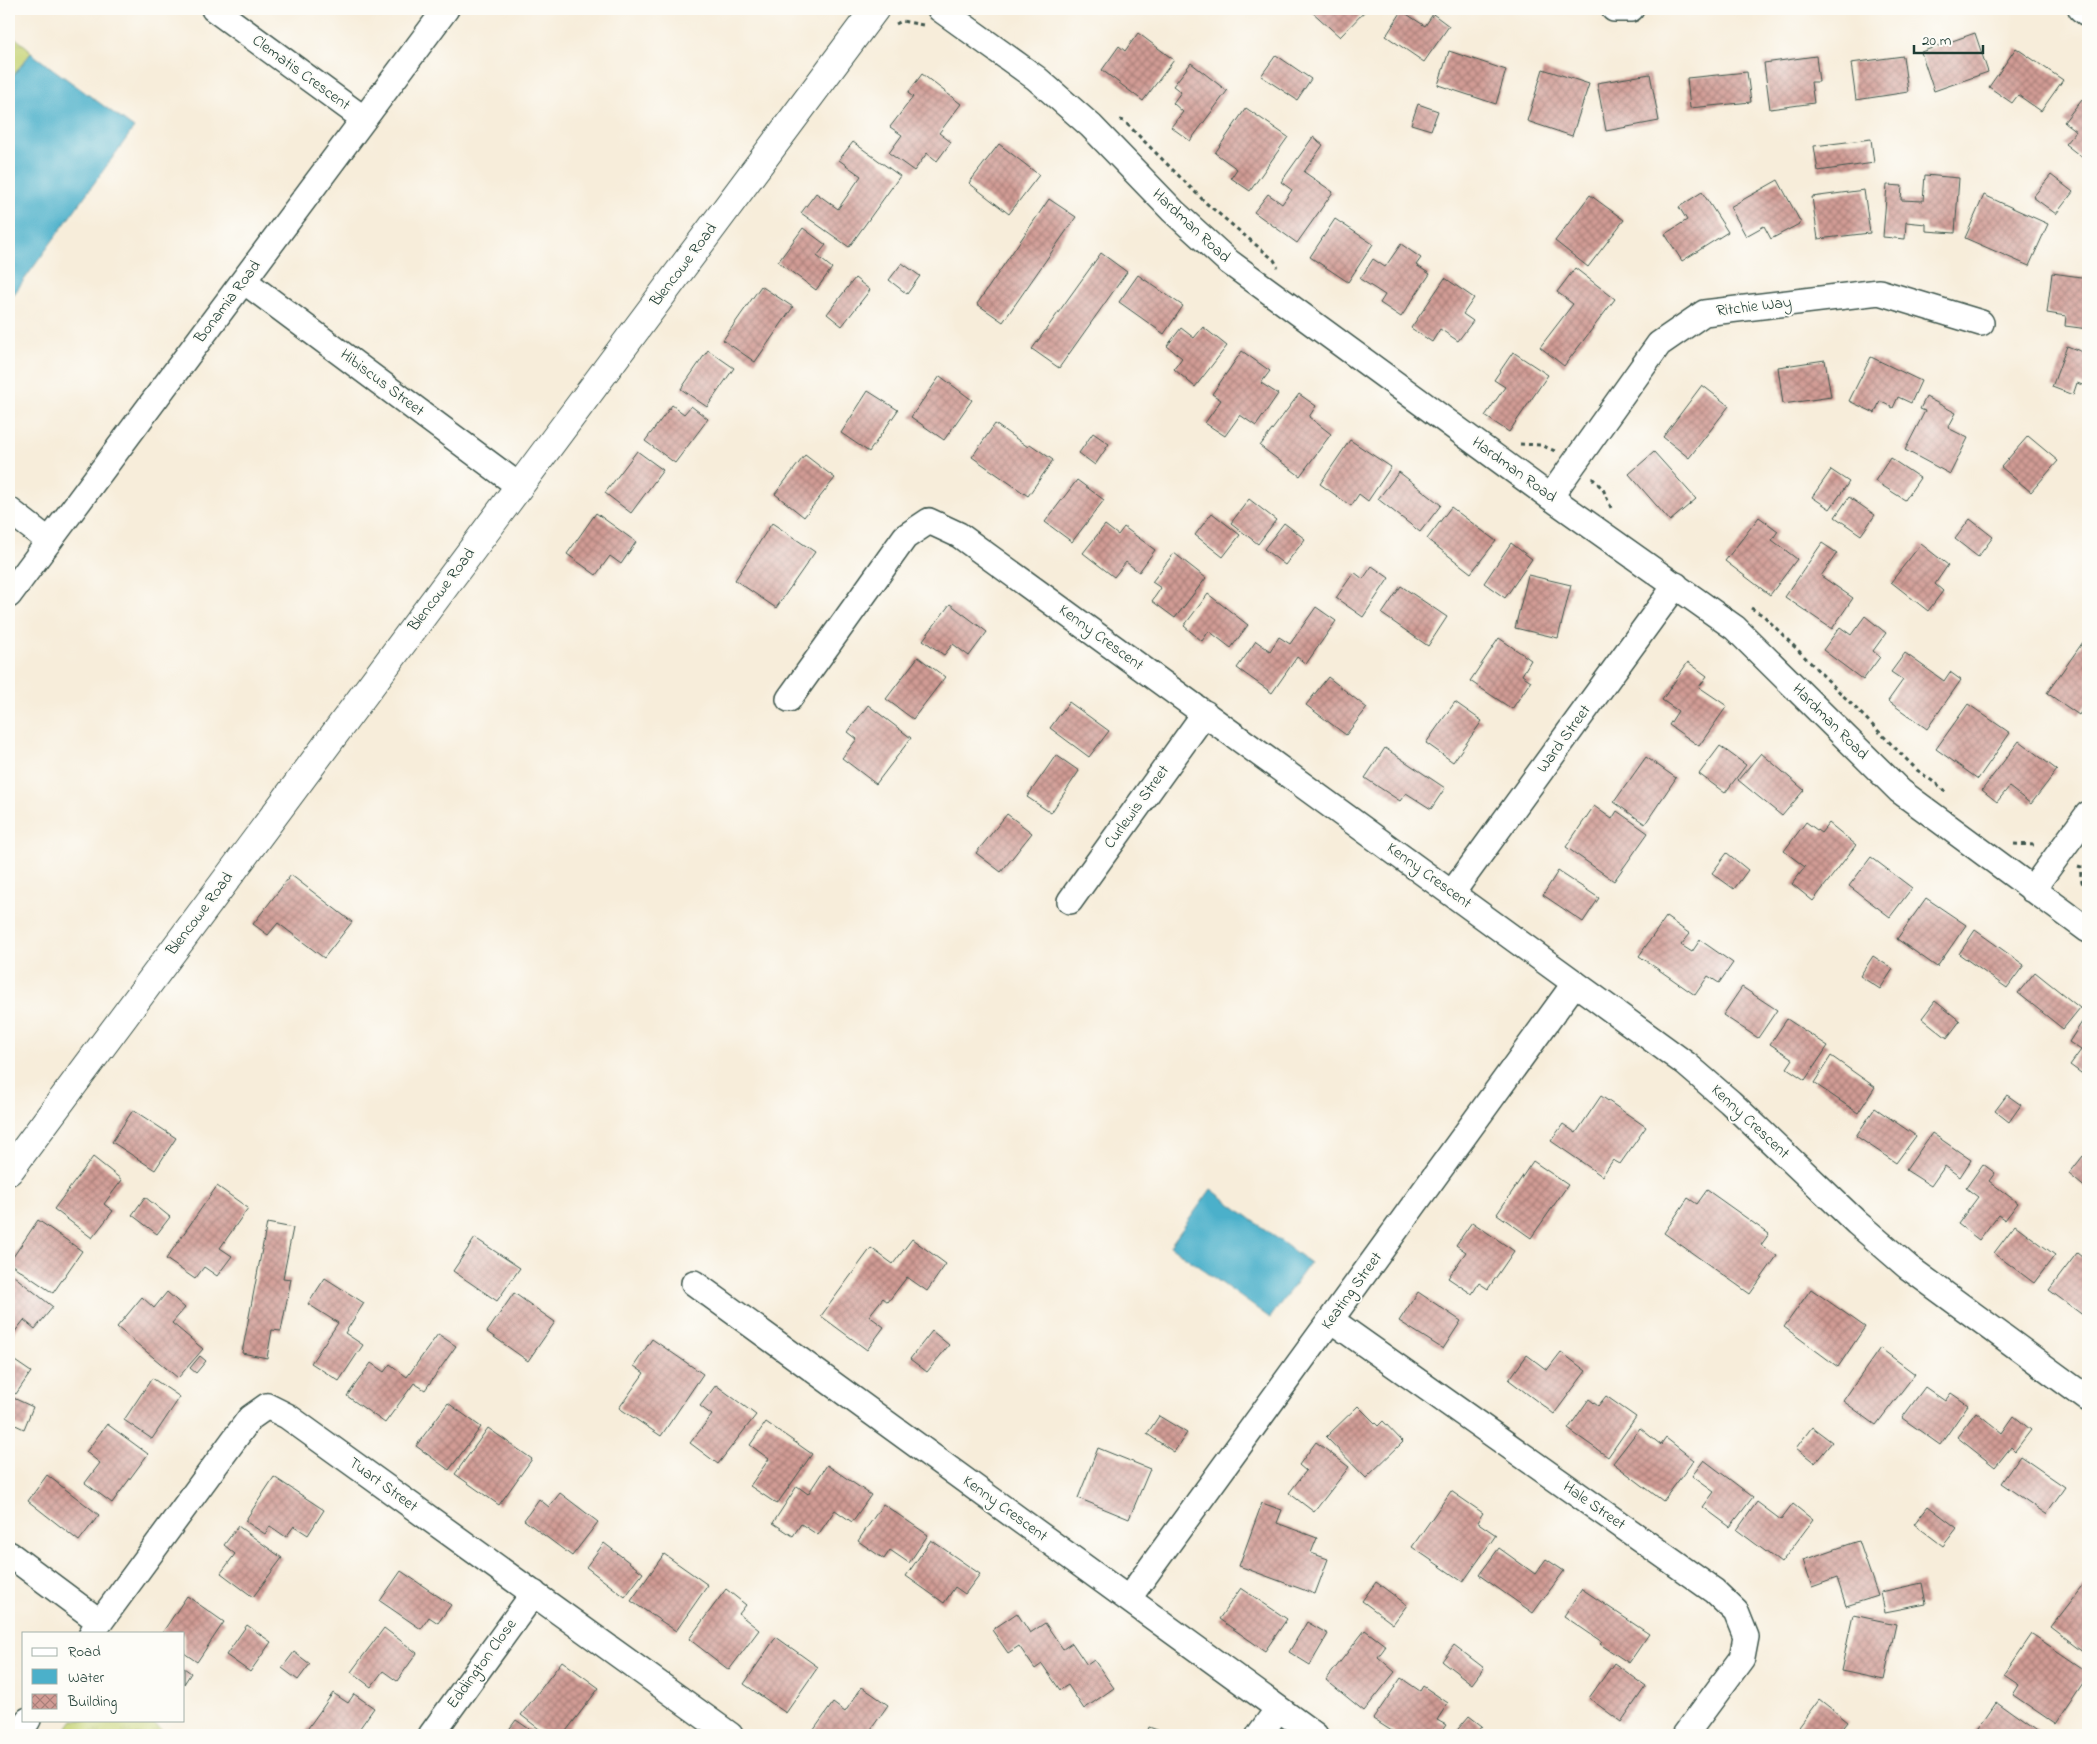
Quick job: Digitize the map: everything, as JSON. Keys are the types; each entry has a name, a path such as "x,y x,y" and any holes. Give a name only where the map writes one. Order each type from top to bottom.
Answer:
{"street":[{"name":"Clematis Crescent","path":"214,9 364,119"},
{"name":"Bonamia Road","path":"9,595 446,9"},
{"name":"Blencowe Road","path":"9,1171 875,9"},
{"name":"Hardman Road","path":"940,9 1036,78 1091,126 1173,211 1230,262 1550,497 1735,628 1900,791 2088,930"},
{"path":"1614,9 1631,9"},
{"path":"2081,9 2088,14"},
{"name":"Hibiscus Street","path":"244,281 519,486"},
{"name":"Ritchie Way","path":"1550,497 1659,344 1704,313 1878,292 1981,323"},
{"path":"9,510 49,540"},
{"name":"Kenny Crescent","path":"789,699 905,537 929,521 959,535 1452,893 1700,1077 1908,1267 2088,1399"},
{"name":"Ward Street","path":"1452,893 1676,585"},
{"name":"Curlewis Street","path":"1070,901 1205,713"},
{"path":"2032,890 2088,814"},
{"name":"Keating Street","path":"1128,1599 1575,983"},
{"name":"Kenny Crescent","path":"694,1283 1315,1735"},
{"name":"Hale Street","path":"1331,1320 1714,1591 1736,1612 1746,1637 1742,1658 1685,1735"},
{"name":"Tuart Street","path":"96,1627 250,1418 267,1406 287,1416 730,1735"},
{"path":"9,1554 96,1627"},
{"name":"Eddington Close","path":"431,1735 534,1593"},
{"path":"1259,1735 1278,1709"},
{"path":"17,1735 27,1722"}],"path":[{"path":"1115,120 1124,121 1206,203 1274,260 1280,271"},
{"path":"1517,444 1541,445 1559,454"},
{"path":"2074,864 2081,867 2080,877 2088,894"}],"green space":[{"path":"9,33 28,48 31,53 9,81"},
{"path":"72,1722 152,1722 169,1735 62,1735"}],"water":[{"path":"31,53 134,128 9,301 9,81"},
{"path":"1211,1189 1310,1263 1270,1318 1170,1246"}],"building":[{"path":"1309,9 1367,9 1340,37"},
{"path":"1402,11 1425,26 1433,14 1449,26 1424,62 1386,36"},
{"path":"1138,33 1174,60 1143,101 1102,70 1119,46 1125,51"},
{"path":"1975,33 1988,72 1934,91 1921,52"},
{"path":"2016,48 2063,80 2041,111 2018,95 2012,103 1989,87"},
{"path":"1449,51 1506,70 1496,104 1438,85"},
{"path":"1276,55 1311,79 1297,100 1261,76"},
{"path":"1816,56 1819,82 1811,82 1814,103 1770,109 1764,63"},
{"path":"1903,56 1908,92 1856,100 1851,63"},
{"path":"1191,63 1227,91 1190,141 1171,127 1183,112 1173,103 1181,92 1173,86"},
{"path":"1543,69 1589,84 1572,136 1527,121"},
{"path":"1747,72 1751,102 1690,108 1687,78"},
{"path":"922,74 961,104 939,133 951,142 937,161 927,153 914,171 889,153 902,135 890,127 913,97 908,93"},
{"path":"1650,74 1659,121 1606,131 1597,83"},
{"path":"2082,99 2088,104 2088,162 2065,144 2076,131 2064,122"},
{"path":"1418,104 1438,111 1431,130 1411,124"},
{"path":"1246,108 1288,137 1250,191 1231,178 1237,169 1215,153"},
{"path":"1313,137 1323,145 1304,172 1333,192 1297,243 1254,212 1268,194 1282,204 1292,190 1281,182"},
{"path":"1871,139 1874,163 1818,171 1814,146"},
{"path":"853,142 900,176 849,247 801,213 816,193 838,209 861,176 839,160"},
{"path":"999,144 1039,175 1009,214 969,183"},
{"path":"1925,175 1959,178 1955,233 1926,231 1926,224 1906,222 1905,239 1883,237 1887,185 1902,186 1901,200 1923,201"},
{"path":"2051,175 2073,192 2056,214 2033,197"},
{"path":"1778,180 1801,223 1771,239 1764,226 1746,236 1730,207"},
{"path":"1864,190 1870,233 1818,239 1812,197"},
{"path":"1702,192 1728,232 1682,261 1665,234 1687,220 1679,207"},
{"path":"1590,195 1624,220 1588,267 1555,241"},
{"path":"1984,195 2048,224 2029,266 1965,238"},
{"path":"1049,199 1076,217 1003,322 977,304"},
{"path":"1335,219 1373,244 1348,282 1310,257"},
{"path":"803,228 826,245 817,256 832,268 816,290 778,262"},
{"path":"1401,244 1421,258 1416,265 1430,274 1401,317 1380,303 1385,295 1360,279 1373,259 1385,267"},
{"path":"1101,253 1127,272 1059,368 1032,349"},
{"path":"902,263 920,276 907,294 889,280"},
{"path":"1575,268 1615,299 1564,366 1540,347 1573,304 1557,292"},
{"path":"2052,273 2088,278 2088,329 2065,326 2066,316 2047,313"},
{"path":"1138,275 1183,306 1164,334 1119,302"},
{"path":"855,278 870,290 842,326 827,314"},
{"path":"1445,278 1474,298 1463,314 1473,321 1458,341 1440,329 1432,342 1411,328"},
{"path":"761,286 793,307 755,362 723,340"},
{"path":"1203,327 1227,346 1195,387 1174,369 1182,358 1167,346 1181,328 1194,338"},
{"path":"2067,346 2088,354 2088,387 2077,383 2073,395 2052,387"},
{"path":"708,350 734,368 707,407 681,389"},
{"path":"1242,351 1270,371 1261,383 1278,394 1256,426 1240,415 1225,436 1205,423 1221,400 1212,394"},
{"path":"1513,352 1548,375 1509,432 1485,416 1505,387 1494,380"},
{"path":"1871,357 1921,381 1911,403 1898,397 1893,408 1880,401 1875,413 1849,401"},
{"path":"1825,360 1831,397 1783,404 1778,367"},
{"path":"940,376 972,400 944,440 911,417"},
{"path":"1702,385 1729,406 1689,458 1663,437"},
{"path":"868,391 898,410 869,452 841,433"},
{"path":"1299,394 1316,406 1309,417 1331,434 1300,476 1260,446"},
{"path":"1926,397 1956,413 1948,428 1968,438 1950,474 1905,450 1925,411 1920,409"},
{"path":"672,405 684,414 691,406 708,419 675,463 645,441"},
{"path":"995,424 1028,447 1030,444 1053,460 1028,496 972,457"},
{"path":"1093,433 1109,444 1095,465 1079,453"},
{"path":"2028,436 2058,461 2031,492 2001,467"},
{"path":"1350,440 1391,467 1368,501 1359,494 1351,506 1320,484"},
{"path":"637,451 663,470 631,513 605,493"},
{"path":"1654,452 1696,499 1670,521 1629,474"},
{"path":"805,455 835,478 804,517 775,494"},
{"path":"1890,458 1920,478 1905,500 1875,481"},
{"path":"1831,470 1849,482 1830,509 1812,497"},
{"path":"1399,472 1441,505 1420,532 1378,499"},
{"path":"1077,480 1104,500 1072,542 1045,522"},
{"path":"1849,497 1875,515 1861,535 1835,517"},
{"path":"1249,499 1276,520 1258,544 1231,523"},
{"path":"1451,507 1496,541 1471,573 1427,539"},
{"path":"596,513 636,542 621,564 610,556 596,575 567,554"},
{"path":"1212,513 1240,535 1223,557 1195,535"},
{"path":"1759,517 1778,531 1772,540 1797,559 1770,595 1725,561"},
{"path":"1970,519 1993,537 1978,557 1955,539"},
{"path":"772,523 815,552 776,608 735,580"},
{"path":"1284,523 1305,539 1285,565 1264,549"},
{"path":"1105,525 1118,535 1124,527 1155,550 1139,572 1126,562 1114,577 1083,553"},
{"path":"1511,543 1532,559 1505,598 1484,583"},
{"path":"1822,543 1837,553 1821,576 1853,598 1832,629 1785,597"},
{"path":"1921,544 1948,565 1935,584 1943,591 1928,611 1891,582"},
{"path":"1174,553 1206,578 1175,618 1152,601 1161,588 1152,582"},
{"path":"1372,566 1389,578 1363,617 1336,598 1354,572 1363,579"},
{"path":"1528,575 1571,585 1558,638 1515,628"},
{"path":"1401,586 1447,617 1428,646 1382,614"},
{"path":"1208,594 1248,625 1231,648 1209,631 1202,641 1184,626"},
{"path":"950,604 987,632 969,656 953,644 944,655 923,640"},
{"path":"1316,607 1336,621 1306,664 1297,657 1272,693 1237,668 1256,641 1270,651 1279,637 1290,644"},
{"path":"1865,616 1886,633 1873,651 1880,657 1863,680 1823,650 1840,627 1851,635"},
{"path":"1499,638 1531,660 1522,675 1531,681 1512,709 1470,681"},
{"path":"2083,642 2088,646 2088,701 2079,715 2047,693"},
{"path":"1905,653 1944,681 1950,672 1961,680 1927,729 1888,701 1903,680 1891,672"},
{"path":"918,657 945,677 913,719 886,699"},
{"path":"1688,662 1707,676 1699,687 1727,706 1699,746 1669,725 1678,711 1662,700"},
{"path":"1328,677 1367,708 1346,735 1306,705"},
{"path":"1069,702 1109,731 1089,757 1050,728"},
{"path":"1455,702 1482,721 1453,762 1426,743"},
{"path":"1968,704 2010,733 1978,779 1936,749"},
{"path":"868,705 911,738 876,784 842,758 857,739 848,732"},
{"path":"2019,741 2057,770 2031,804 2009,787 1997,802 1982,790"},
{"path":"1720,746 1746,765 1725,793 1699,774"},
{"path":"1385,748 1445,788 1431,809 1406,793 1400,801 1365,778"},
{"path":"1761,753 1804,790 1782,816 1738,780"},
{"path":"1056,755 1079,771 1051,813 1027,797"},
{"path":"1646,757 1676,778 1645,824 1614,802"},
{"path":"1594,806 1612,819 1617,811 1648,833 1614,881 1566,847"},
{"path":"1007,814 1032,833 1001,872 976,853"},
{"path":"1806,822 1821,833 1829,823 1856,845 1813,901 1792,884 1805,867 1784,851"},
{"path":"1727,853 1748,870 1734,889 1712,873"},
{"path":"1871,857 1912,888 1890,917 1849,886"},
{"path":"1558,871 1599,898 1583,922 1543,895"},
{"path":"291,875 352,922 324,958 278,923 268,935 253,924"},
{"path":"1926,898 1966,925 1937,967 1897,939"},
{"path":"1666,917 1690,934 1681,945 1692,952 1700,940 1733,963 1719,983 1708,976 1695,995 1639,956"},
{"path":"1975,930 2024,965 2007,988 1959,954"},
{"path":"1873,956 1893,969 1880,989 1860,976"},
{"path":"2035,972 2080,1008 2063,1029 2018,993"},
{"path":"1742,987 1777,1010 1758,1038 1723,1015"},
{"path":"1935,1001 1960,1021 1947,1038 1922,1018"},
{"path":"1787,1019 1828,1046 1805,1080 1787,1068 1793,1059 1770,1044"},
{"path":"2082,1022 2088,1027 2088,1078 2070,1065 2081,1050 2069,1042"},
{"path":"1831,1056 1875,1087 1858,1113 1814,1083"},
{"path":"2007,1095 2021,1105 2009,1122 1995,1111"},
{"path":"1601,1096 1646,1127 1620,1164 1613,1160 1602,1176 1551,1141 1563,1124 1576,1133"},
{"path":"1875,1108 1916,1136 1896,1163 1856,1136"},
{"path":"133,1110 176,1138 155,1170 112,1142"},
{"path":"1932,1133 1971,1160 1960,1177 1945,1166 1931,1186 1906,1170"},
{"path":"2083,1156 2088,1160 2088,1190 2069,1174"},
{"path":"93,1157 122,1180 104,1204 113,1211 92,1238 54,1209"},
{"path":"1533,1161 1568,1185 1531,1238 1497,1214"},
{"path":"1983,1164 1995,1173 1989,1181 2018,1203 2005,1220 1998,1215 1979,1240 1958,1224 1978,1197 1966,1188"},
{"path":"217,1186 248,1208 220,1248 232,1256 217,1276 204,1267 195,1279 166,1259"},
{"path":"1707,1190 1769,1234 1761,1245 1777,1256 1750,1294 1664,1233 1688,1198 1697,1204"},
{"path":"145,1197 170,1217 157,1234 132,1215"},
{"path":"38,1220 82,1251 53,1293 9,1263"},
{"path":"1472,1222 1514,1251 1488,1289 1479,1283 1472,1294 1448,1278 1466,1252 1456,1245"},
{"path":"267,1223 293,1228 283,1278 291,1279 281,1331 272,1330 267,1358 242,1353"},
{"path":"2015,1225 2055,1255 2034,1283 1994,1253"},
{"path":"475,1238 520,1268 497,1301 453,1271"},
{"path":"912,1239 946,1264 927,1291 907,1277 888,1302 883,1298 869,1316 884,1327 867,1350 821,1316 871,1248 893,1264"},
{"path":"2077,1253 2088,1262 2088,1319 2049,1290"},
{"path":"9,1272 53,1307 35,1329 24,1320 10,1338 9,1337"},
{"path":"325,1278 364,1303 345,1333 363,1345 339,1381 311,1363 338,1323 308,1304"},
{"path":"1811,1289 1865,1327 1838,1367 1784,1327"},
{"path":"167,1292 185,1308 172,1323 203,1349 178,1378 117,1327 142,1297 154,1308"},
{"path":"1418,1292 1461,1321 1443,1349 1399,1321"},
{"path":"514,1293 555,1322 528,1361 487,1332"},
{"path":"932,1331 949,1345 927,1372 910,1359"},
{"path":"438,1334 456,1346 425,1390 414,1383 385,1423 347,1396 371,1363 384,1372 390,1364 407,1377"},
{"path":"652,1339 703,1374 661,1436 619,1408 644,1373 634,1366"},
{"path":"1880,1348 1915,1374 1876,1425 1843,1401"},
{"path":"1561,1352 1586,1371 1554,1414 1509,1380 1527,1355 1547,1370"},
{"path":"200,1356 206,1361 196,1373 190,1368"},
{"path":"9,1357 31,1372 16,1394 9,1390"},
{"path":"152,1378 180,1397 152,1439 124,1420"},
{"path":"716,1385 756,1415 718,1464 690,1443 712,1415 700,1406"},
{"path":"1925,1387 1945,1401 1951,1393 1968,1405 1940,1445 1902,1418"},
{"path":"9,1396 33,1407 24,1429 9,1422"},
{"path":"1606,1396 1636,1417 1608,1457 1568,1429 1589,1399 1598,1406"},
{"path":"448,1403 481,1427 449,1470 416,1446"},
{"path":"1358,1406 1378,1426 1383,1421 1403,1442 1366,1478 1326,1437"},
{"path":"1976,1412 2002,1433 2014,1416 2031,1430 2015,1451 2011,1447 1995,1467 1957,1437"},
{"path":"1159,1416 1187,1433 1174,1452 1147,1434"},
{"path":"766,1422 812,1454 777,1504 750,1486 769,1459 750,1445"},
{"path":"107,1424 148,1454 112,1503 85,1483 100,1463 86,1452"},
{"path":"1812,1427 1832,1442 1815,1463 1796,1448"},
{"path":"488,1428 532,1459 499,1505 455,1474"},
{"path":"1640,1428 1661,1445 1666,1438 1694,1460 1663,1501 1613,1463"},
{"path":"1316,1442 1349,1467 1314,1512 1289,1493 1306,1471 1299,1465"},
{"path":"1098,1448 1150,1469 1129,1519 1078,1498"},
{"path":"2020,1456 2065,1487 2046,1514 2001,1483"},
{"path":"1704,1460 1753,1497 1730,1527 1703,1507 1714,1492 1692,1476"},
{"path":"827,1465 871,1495 852,1522 835,1510 818,1535 801,1524 793,1536 773,1523 797,1486 808,1494"},
{"path":"47,1475 99,1515 79,1541 28,1501"},
{"path":"274,1477 324,1510 308,1535 294,1526 286,1537 270,1526 265,1534 245,1521"},
{"path":"1451,1491 1483,1513 1477,1522 1496,1535 1463,1582 1412,1547"},
{"path":"560,1493 598,1522 572,1556 524,1520 539,1499 549,1507"},
{"path":"1757,1502 1781,1520 1793,1504 1813,1520 1781,1563 1737,1530"},
{"path":"1262,1503 1282,1510 1277,1523 1317,1538 1311,1553 1328,1559 1315,1594 1239,1566"},
{"path":"883,1504 928,1535 909,1563 890,1550 884,1559 858,1541"},
{"path":"1928,1506 1957,1528 1943,1546 1914,1524"},
{"path":"238,1526 282,1558 253,1597 221,1573 235,1554 224,1545"},
{"path":"931,1540 980,1574 965,1594 955,1587 944,1603 906,1576"},
{"path":"1859,1541 1878,1596 1846,1606 1837,1578 1812,1587 1803,1560"},
{"path":"604,1543 643,1573 625,1597 586,1567"},
{"path":"1499,1548 1535,1574 1546,1559 1564,1571 1533,1613 1479,1575"},
{"path":"664,1554 708,1585 676,1631 631,1601"},
{"path":"401,1571 451,1605 438,1623 429,1617 421,1629 380,1601"},
{"path":"1376,1582 1407,1605 1393,1624 1362,1601"},
{"path":"1922,1583 1926,1604 1885,1612 1881,1592"},
{"path":"2085,1583 2088,1585 2088,1655 2051,1627"},
{"path":"1241,1588 1287,1619 1265,1651 1219,1619"},
{"path":"726,1589 746,1605 739,1614 759,1630 729,1670 689,1639"},
{"path":"1582,1589 1649,1634 1629,1663 1600,1644 1602,1642 1564,1616"},
{"path":"187,1596 224,1622 197,1662 185,1654 185,1632 163,1632"},
{"path":"1017,1613 1030,1633 1045,1623 1063,1649 1072,1643 1087,1665 1094,1660 1114,1688 1084,1709 1068,1685 1060,1690 1042,1664 1035,1669 1019,1646 1008,1653 992,1630"},
{"path":"1853,1615 1896,1624 1884,1680 1841,1671"},
{"path":"1307,1622 1328,1634 1310,1665 1289,1652"},
{"path":"247,1625 271,1642 250,1672 226,1655"},
{"path":"384,1628 417,1653 397,1681 383,1671 371,1687 351,1672"},
{"path":"1365,1630 1386,1646 1378,1657 1395,1672 1364,1711 1326,1680"},
{"path":"2032,1634 2088,1672 2054,1723 2013,1695 2019,1685 2004,1675"},
{"path":"776,1637 818,1667 786,1713 744,1684"},
{"path":"1454,1645 1484,1668 1472,1684 1442,1661"},
{"path":"294,1652 310,1664 298,1680 282,1668"},
{"path":"562,1661 599,1688 563,1735 547,1735 521,1715"},
{"path":"1614,1663 1646,1686 1621,1722 1589,1698"},
{"path":"185,1669 191,1673 185,1682"},
{"path":"1401,1678 1420,1691 1423,1686 1448,1703 1437,1720 1446,1725 1439,1735 1398,1735 1373,1719"},
{"path":"862,1687 888,1705 867,1735 811,1734 833,1703 845,1712"},
{"path":"333,1693 348,1703 354,1694 374,1708 355,1735 303,1735"},
{"path":"1819,1699 1848,1722 1838,1735 1792,1735"},
{"path":"1996,1702 2042,1735 1981,1735 1976,1731"},
{"path":"1469,1716 1482,1726 1474,1735 1453,1735"},
{"path":"516,1720 538,1735 505,1735"},
{"path":"1149,1727 1171,1735 1146,1735"}]}
